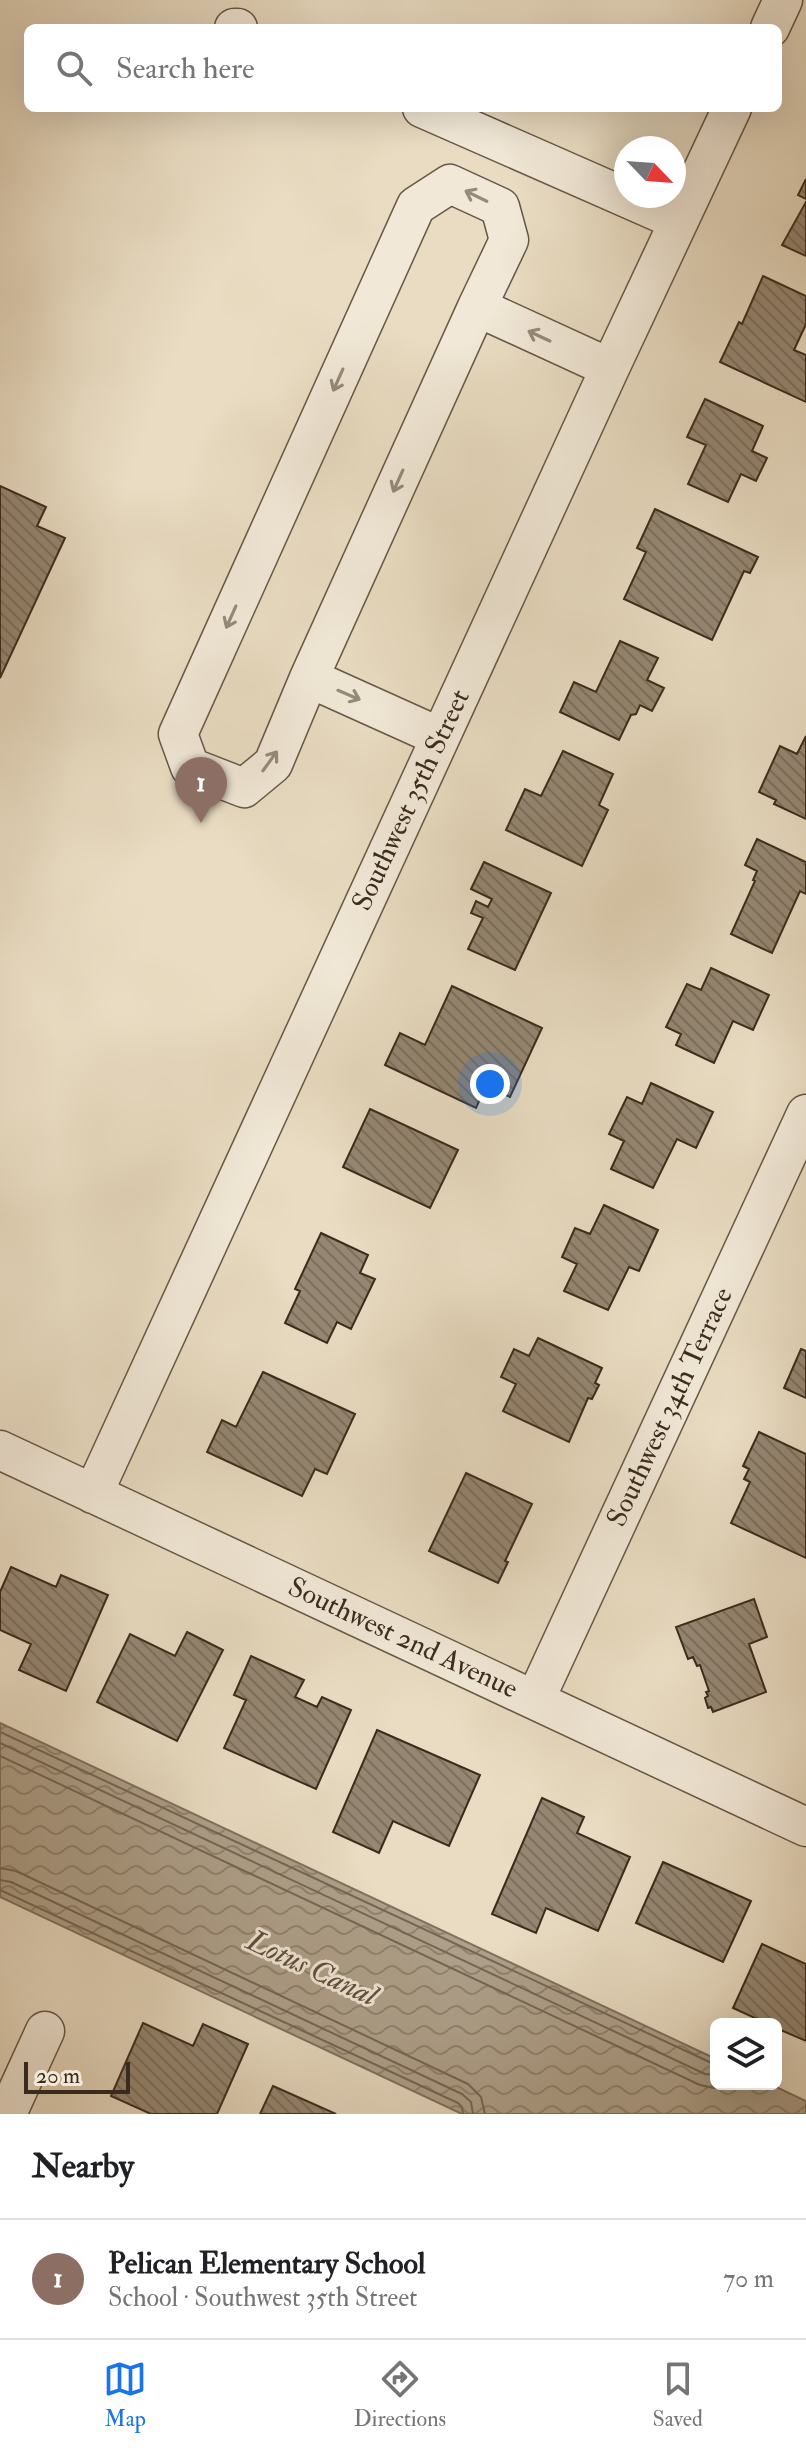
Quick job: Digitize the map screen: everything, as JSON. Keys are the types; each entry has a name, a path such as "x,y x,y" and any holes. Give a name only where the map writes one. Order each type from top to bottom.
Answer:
{"street":[{"path":"772,24 783,0"},
{"path":"431,112 679,221"},
{"name":"Southwest 35th Street","path":"93,1494 730,112"},
{"path":"450,184 500,207 509,240 477,307 273,764 244,788 190,767 178,734 416,206 450,184"},
{"path":"477,307 610,368"},
{"path":"309,678 440,737"},
{"name":"Southwest 34th Terrace","path":"535,1700 806,1114"},
{"name":"Southwest 2nd Avenue","path":"0,1450 806,1827"},
{"path":"7,2114 45,2031"}],"water":[{"name":"Lotus Canal","path":"0,1723 710,2056 710,2090 782,2090 806,2101 806,2114 462,2114 0,1897"}],"building":[{"path":"806,179 806,199 798,195"},
{"path":"806,202 806,256 782,245"},
{"path":"763,276 806,296 806,324 794,350 806,355 806,402 720,362 739,322 742,324"},
{"path":"705,399 763,426 752,451 767,458 756,481 741,474 728,502 688,484 706,445 687,437"},
{"path":"0,486 46,507 37,526 65,538 0,678"},
{"path":"655,509 758,557 750,573 744,571 712,640 624,599 646,552 637,548"},
{"path":"620,641 658,658 647,680 664,688 652,711 640,705 636,714 631,715 619,740 560,712 574,682 596,692"},
{"path":"806,736 806,819 774,804 776,800 759,792 780,746 797,754"},
{"path":"563,751 613,774 599,805 608,810 582,866 506,830 525,789 541,796"},
{"path":"757,839 806,862 806,894 800,891 772,953 731,934 755,881 757,871 745,865"},
{"path":"484,862 551,893 515,970 468,949 483,918 471,913 476,901 488,907 492,899 471,889"},
{"path":"711,968 769,995 753,1030 733,1021 714,1063 676,1045 681,1034 666,1027 687,984 701,990"},
{"path":"452,986 542,1028 510,1097 486,1086 476,1108 385,1065 400,1033 425,1045"},
{"path":"651,1083 713,1112 696,1148 677,1139 653,1188 611,1169 624,1141 609,1134 627,1097 642,1104"},
{"path":"370,1109 458,1150 430,1208 343,1167"},
{"path":"604,1205 658,1230 639,1271 629,1267 608,1310 564,1291 577,1264 562,1257 575,1228 590,1234"},
{"path":"321,1233 368,1255 360,1273 375,1279 351,1329 337,1322 327,1343 285,1323 300,1291 295,1289"},
{"path":"538,1338 602,1368 595,1383 599,1385 592,1399 588,1398 569,1442 503,1411 516,1384 501,1377 514,1349 529,1356"},
{"path":"801,1349 806,1351 806,1398 784,1388"},
{"path":"263,1372 355,1414 327,1474 315,1469 302,1496 207,1452 222,1420 236,1427"},
{"path":"759,1432 806,1454 806,1558 731,1523 750,1482 744,1479 749,1469 743,1466"},
{"path":"466,1473 532,1504 498,1583 429,1551"},
{"path":"11,1567 56,1587 61,1575 108,1595 66,1691 19,1670 31,1644 0,1630 0,1592"},
{"path":"754,1599 767,1637 749,1644 766,1692 713,1712 705,1698 709,1691 700,1665 697,1666 693,1657 688,1659 676,1627"},
{"path":"187,1632 223,1650 177,1741 97,1702 130,1634 175,1656"},
{"path":"251,1656 304,1680 295,1697 317,1707 322,1697 351,1710 316,1789 224,1748 246,1700 234,1695"},
{"path":"377,1730 480,1775 449,1846 393,1821 379,1853 333,1832"},
{"path":"542,1798 584,1817 577,1833 630,1857 598,1931 546,1908 536,1933 492,1914"},
{"path":"663,1862 751,1901 723,1962 636,1923"},
{"path":"762,1944 806,1964 806,2041 782,2031 782,2018 755,2018 733,2008"},
{"path":"143,2023 193,2046 203,2024 248,2044 217,2114 151,2114 111,2096"},
{"path":"273,2086 336,2114 260,2114"}],"place":[{"name":"Pelican Elementary School","path":"201,823"}]}
